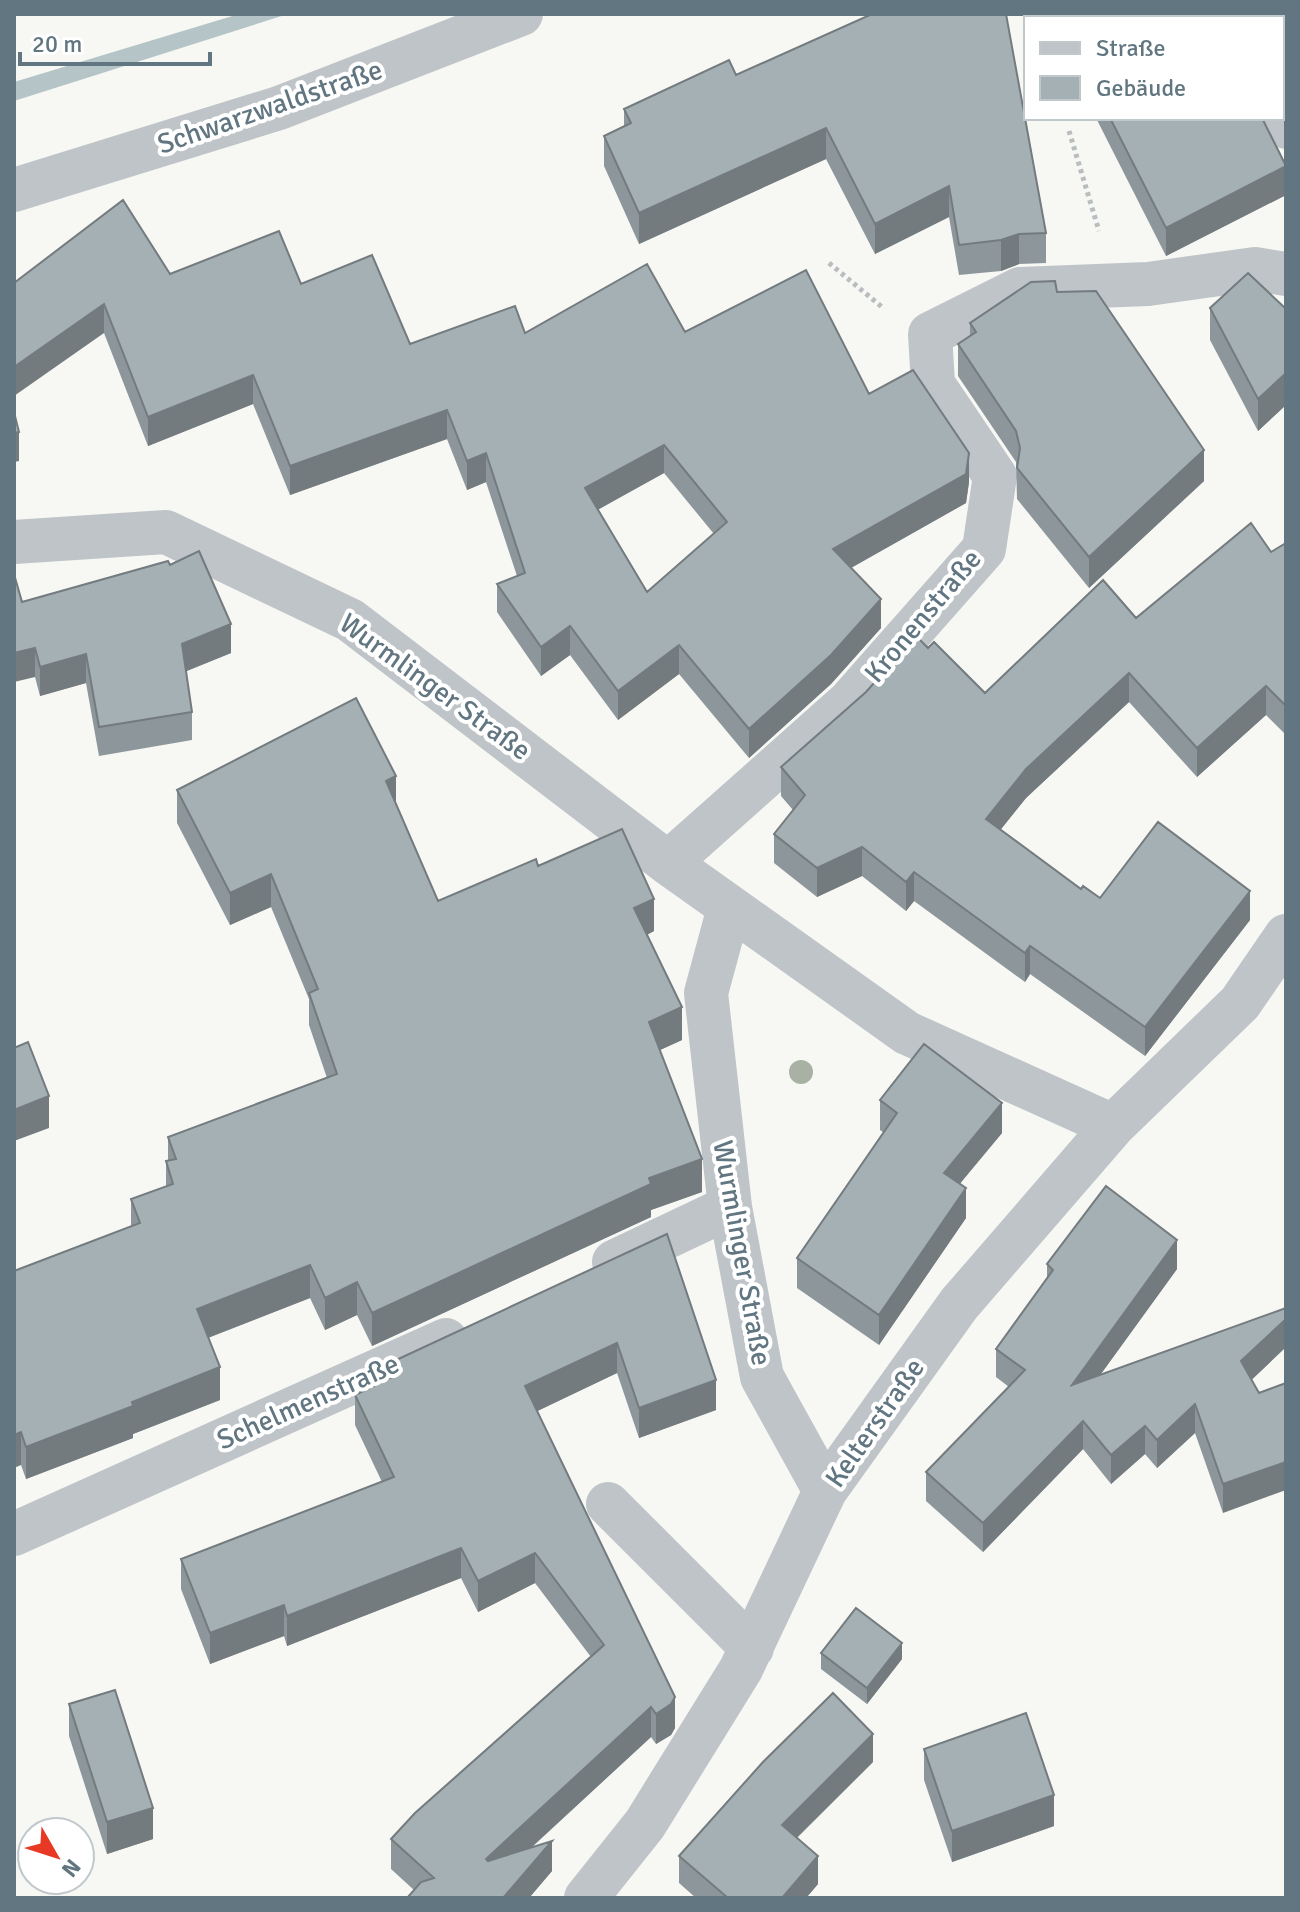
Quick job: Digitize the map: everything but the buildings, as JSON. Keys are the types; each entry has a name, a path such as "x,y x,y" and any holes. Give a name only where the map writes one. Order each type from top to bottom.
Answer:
{"street":[{"name":"Schwarzwaldstraße","path":"14,190 279,108 521,14"},
{"name":"Kronenstraße","path":"668,863 849,702 984,549 995,476 933,384 930,334 1020,289 1148,284 1255,269 1286,274"},
{"name":"Wurmlinger Straße","path":"14,542 166,532 350,620 668,863 907,1033 1113,1126"},
{"name":"Wurmlinger Straße","path":"729,908 706,993 730,1207 762,1377 825,1491"},
{"name":"Kelterstraße","path":"586,1898 645,1824 741,1669 825,1491 959,1304 1113,1126 1240,1003 1286,936"},
{"path":"575,1281 730,1207"},
{"name":"Schelmenstraße","path":"14,1534 475,1327"},
{"path":"608,1504 752,1648"}],"path":[{"path":"1069,131 1115,286"}],"shaded area":[{"path":"239,14 288,14 14,101 14,82"}]}
